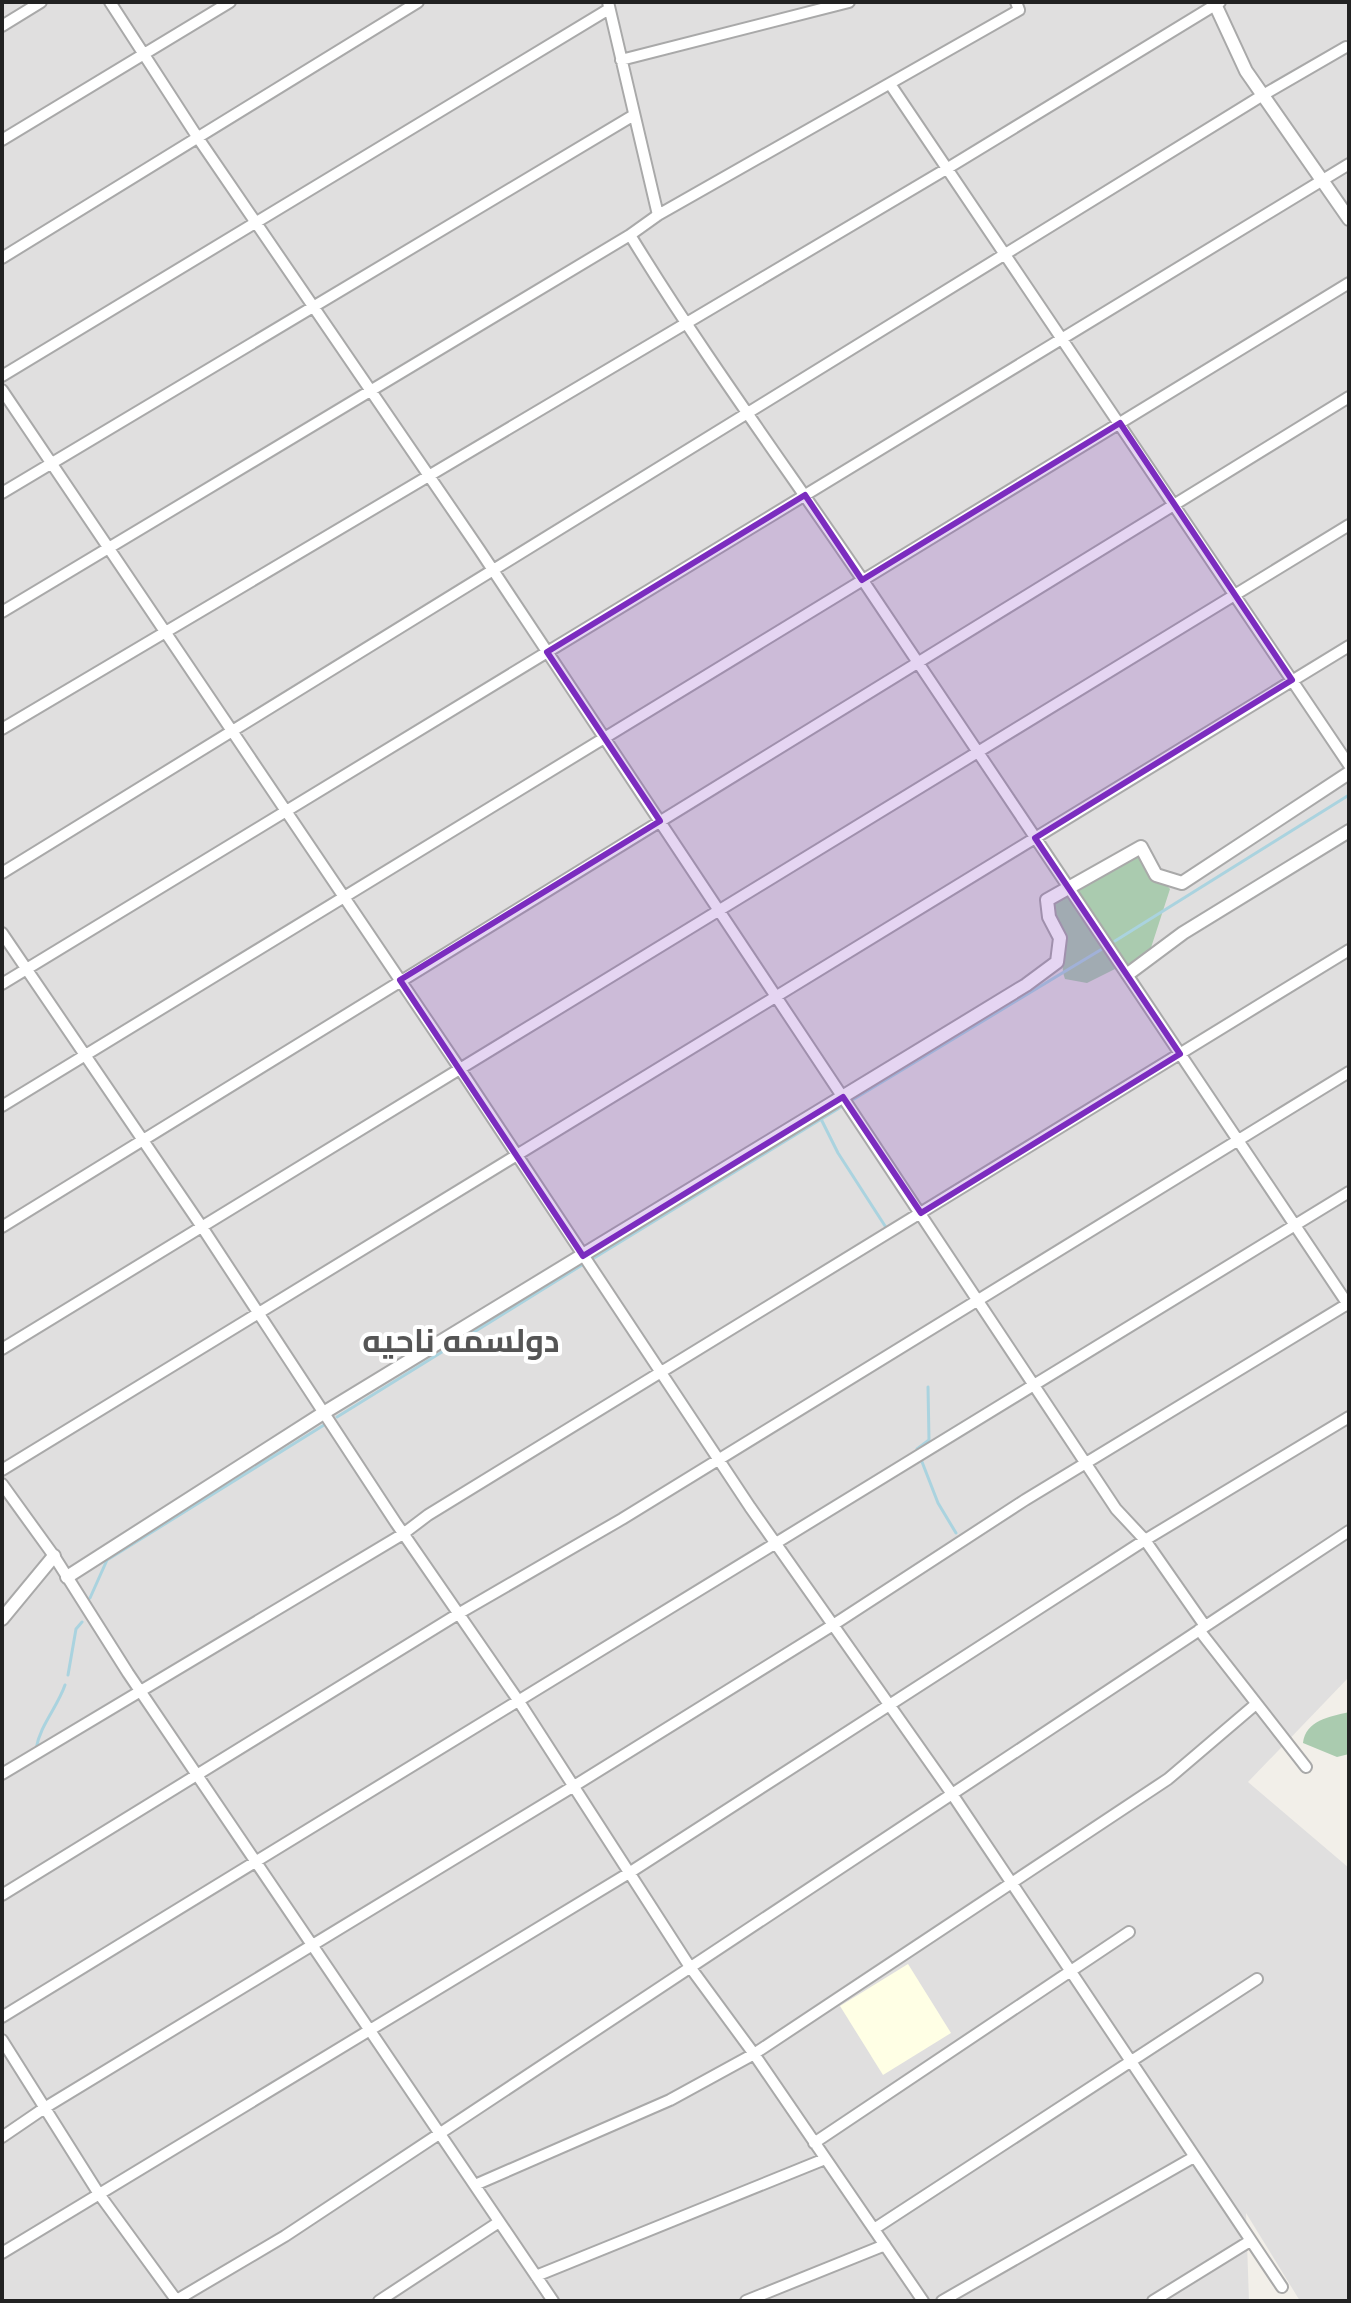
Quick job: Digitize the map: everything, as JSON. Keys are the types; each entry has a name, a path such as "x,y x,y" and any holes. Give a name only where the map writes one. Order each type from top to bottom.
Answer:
{"street":[{"path":"2,26 41,2"},
{"path":"110,2 198,138 258,221 492,569 1116,1509 1145,1540 1202,1628 1306,1767"},
{"path":"2,140 230,2"},
{"path":"2,258 418,2"},
{"path":"621,60 814,6 849,2"},
{"path":"2,612 630,235 658,215 1019,10 1016,2"},
{"path":"2,729 948,168 1216,3 1246,71 1349,219"},
{"path":"2,376 609,6 658,215"},
{"path":"2,873 748,411 1346,47"},
{"path":"890,84 1349,765"},
{"path":"2,493 634,115"},
{"path":"2,984 1349,164"},
{"path":"2,2137 46,2107 833,1625 1086,1463 1348,1304 805,495 684,324 630,235"},
{"path":"2,1106 1349,283"},
{"path":"2,390 776,1543 952,1794 1282,2287"},
{"path":"2,1227 1349,397"},
{"path":"2,1349 1349,525"},
{"path":"2,1470 1349,646"},
{"path":"67,1577 325,1412 1026,985 1057,962 1060,938 1049,917 1047,900 1141,847 1156,875 1182,883 1349,773"},
{"path":"1128,974 1183,933 1349,831"},
{"path":"2,933 202,1227 403,1534 518,1700 690,1967 754,2054 923,2301"},
{"path":"2,1774 403,1534 428,1515 1349,950"},
{"path":"2,1895 1349,1072"},
{"path":"2,2017 1349,1192"},
{"path":"2,2253 629,1873 1145,1540 1349,1417"},
{"path":"2,1484 54,1556 140,1692 553,2301"},
{"path":"2,2040 99,2194 176,2301 285,2236 1349,1531"},
{"path":"2,1619 54,1556"},
{"path":"475,2185 670,2100 754,2054 1168,1779 1256,1704"},
{"path":"814,2143 1129,1932"},
{"path":"874,2229 1257,1979"},
{"path":"942,2301 1194,2157"},
{"path":"536,2276 825,2159"},
{"path":"379,2301 499,2222"},
{"path":"1153,2301 1250,2241"},
{"path":"746,2301 885,2245"}],"highlighted area":[{"path":"1120,423 1292,680 1035,838 1180,1054 921,1213 843,1097 583,1256 400,980 660,821 547,652 805,495 862,580"}],"shaded area":[{"path":"2,2 1349,2 1349,1677 1248,1782 1349,1868 1349,2301 1300,2301 1246,2213 1249,2301 2,2301"},
{"path":"1140,855 1170,889 1148,957 1087,983 1065,979 1063,939 1053,901"},
{"path":"1349,1712 1349,1754 1337,1757 1303,1743 1314,1724"},
{"path":"908,1964 951,2033 883,2075 840,2006"}],"waterway":[{"path":"1115,941 1349,795"},
{"path":"854,1099 1102,949"},
{"path":"594,1258 841,1107"},
{"path":"821,1119 838,1153 887,1229"},
{"path":"337,1417 582,1265"},
{"path":"928,1387 929,1440 917,1449 938,1503 956,1533"},
{"path":"90,1598 107,1560 324,1425"},
{"path":"68,1675 76,1629 82,1622"},
{"path":"36,1749 41,1732 65,1685"}],"district":[{"name":"دولسمه ناحیه","path":"461,1341"}]}
